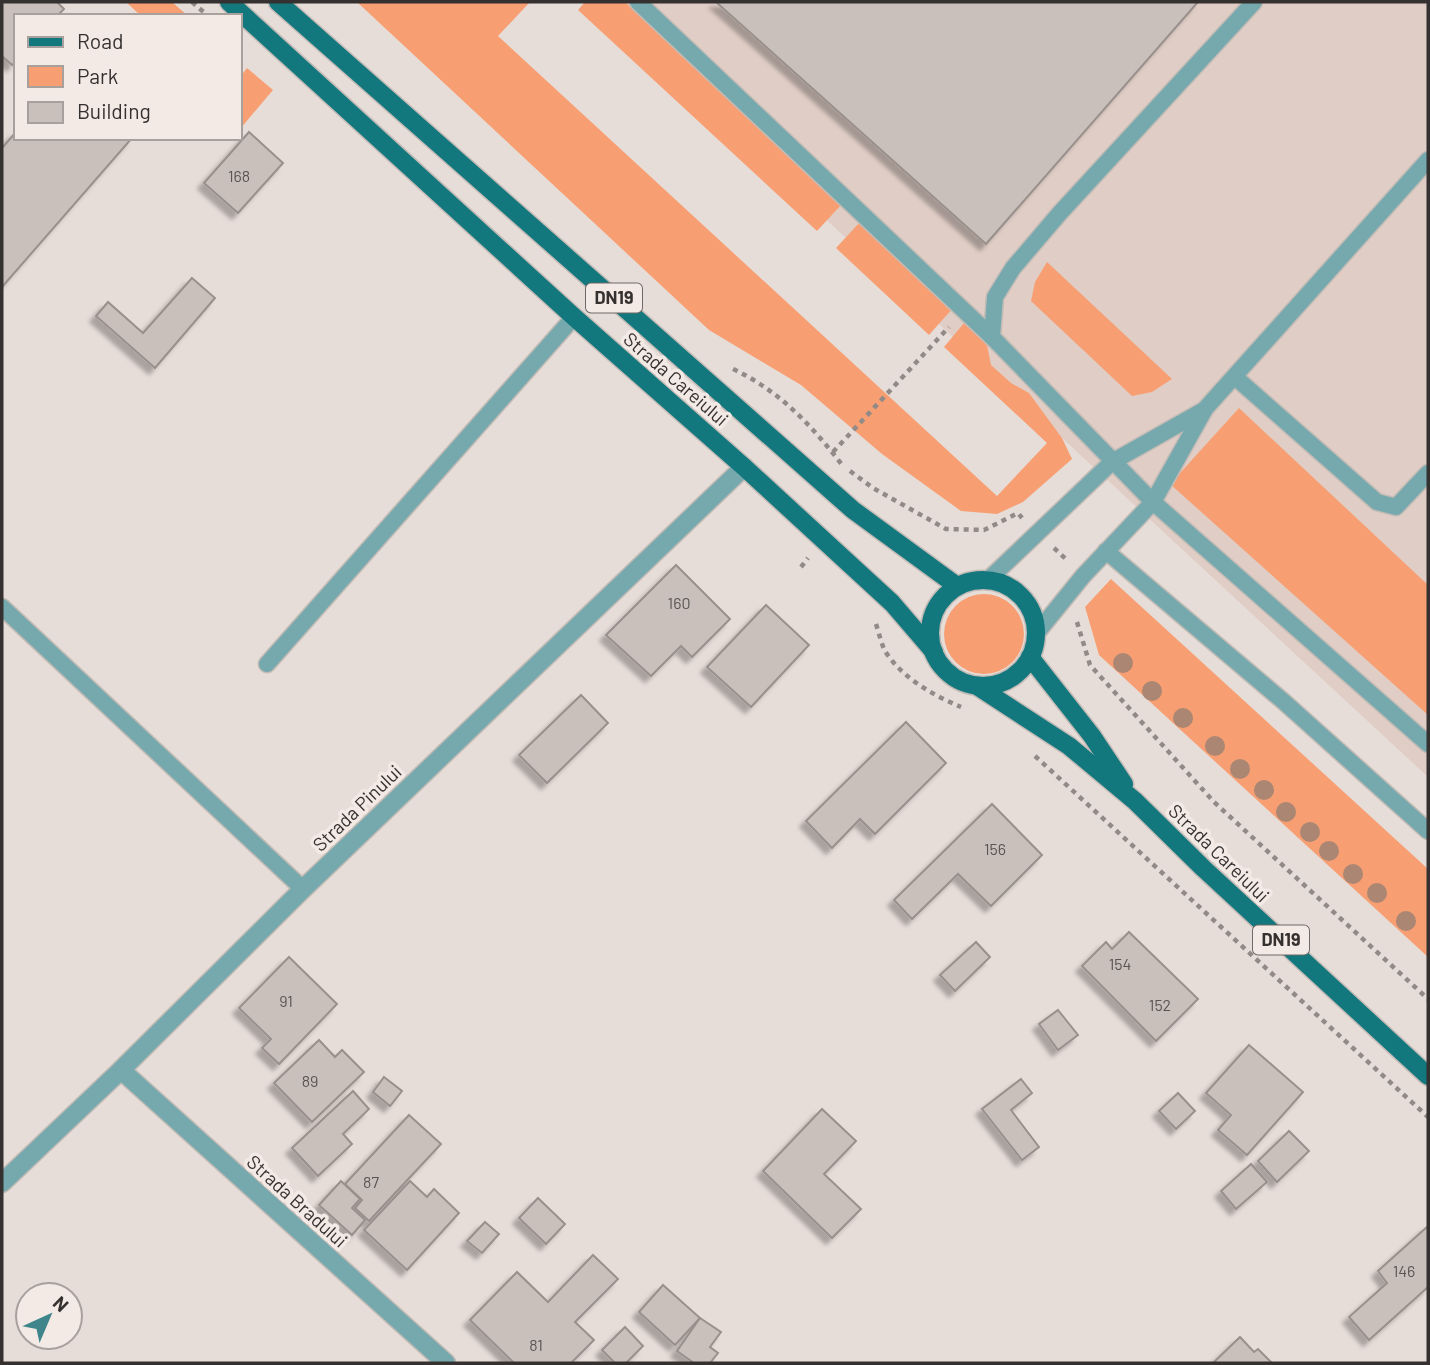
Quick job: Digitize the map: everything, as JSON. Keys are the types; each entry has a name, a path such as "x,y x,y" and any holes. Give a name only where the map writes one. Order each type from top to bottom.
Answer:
{"main road":[{"name":"Strada Careiului","path":"229,2 574,317 744,467 891,603 933,652"},
{"name":"Strada Careiului","path":"278,2 853,510 957,586"},
{"path":"933,652 930,635 932,617 940,601 957,586 988,580 1017,592 1034,618 1036,634 1030,657 1021,670 1008,680 977,686"},
{"name":"DN19","path":"933,652 940,665 951,675 963,683 977,686"},
{"name":"Strada Careiului","path":"1030,657 1092,736 1135,801"},
{"name":"Strada Careiului","path":"977,686 1069,746 1135,801 1203,868 1428,1076"}],"street":[{"name":"Strada Pinului","path":"2,1183 121,1070 303,889 744,467"},
{"name":"Strada Bradului","path":"121,1070 446,1363"}],"lane":[{"path":"638,2 992,337 1153,502 1428,744"},
{"path":"992,337 995,297 1013,268 1059,214 1254,2"},
{"path":"1036,634 1083,576 1153,502 1205,409 1428,160"},
{"path":"267,664 574,317"},
{"path":"1235,377 1377,502 1396,507 1428,473"},
{"path":"988,580 1112,462 1205,409"},
{"path":"1106,551 1283,701 1428,831"},
{"path":"2,607 303,889"}],"path":[{"path":"192,2 206,14"},
{"path":"833,452 963,311"},
{"path":"1083,576 1074,614 1090,665 1214,802 1428,999"}],"shaded area":[{"path":"591,2 1428,2 1428,777 1062,438"}],"green space":[{"path":"126,2 172,2 186,14 139,14"},
{"path":"357,2 530,2 498,36 997,496 1047,443 944,347 964,323 987,345 991,365 1011,383 1029,393 1062,438 1072,459 1023,502 997,514 961,511 882,454 801,385 709,330"},
{"path":"585,2 625,2 843,203 817,231 578,10"},
{"path":"247,68 273,90 242,127 242,74"},
{"path":"860,222 953,308 929,335 836,248"},
{"path":"1047,262 1172,379 1152,392 1132,396 1031,301 1035,282"},
{"path":"1239,408 1428,585 1428,715 1170,484"},
{"path":"1111,579 1428,869 1428,957 1099,655 1085,607"},
{"path":"976,594 992,594 1013,605 1024,626 1024,642 1013,663 992,674 976,674 962,668 950,656 944,642 944,626 950,612 962,600"}],"building":[{"path":"2,2 57,2 64,9 59,14 14,14 14,63 12,65 2,56"},
{"path":"716,2 1198,2 986,244"},
{"path":"249,132 283,163 238,213 204,183"},
{"path":"14,134 14,140 130,140 2,287 2,148"},
{"path":"192,278 215,298 155,368 96,316 108,302 143,333"},
{"path":"676,565 730,619 692,657 681,646 651,676 606,635"},
{"path":"766,605 809,645 751,707 707,667"},
{"path":"581,695 608,723 547,783 519,755"},
{"path":"906,722 946,763 875,834 860,819 832,848 806,821"},
{"path":"992,804 1042,855 991,906 958,874 912,919 894,900"},
{"path":"1129,932 1198,999 1156,1041 1082,966 1106,942 1112,949"},
{"path":"976,942 990,957 955,991 940,975"},
{"path":"289,957 337,1004 279,1064 262,1048 271,1039 239,1008"},
{"path":"1058,1010 1078,1035 1058,1050 1039,1024"},
{"path":"319,1040 335,1057 342,1050 364,1072 312,1122 274,1083"},
{"path":"1249,1045 1303,1092 1247,1155 1218,1130 1231,1115 1206,1093"},
{"path":"384,1077 402,1091 390,1106 373,1092"},
{"path":"1021,1079 1032,1093 1011,1110 1039,1147 1022,1160 982,1109"},
{"path":"353,1091 369,1109 343,1134 352,1144 318,1176 292,1148"},
{"path":"1178,1093 1195,1111 1176,1129 1159,1111"},
{"path":"822,1109 856,1141 824,1174 861,1209 832,1238 763,1171"},
{"path":"409,1115 441,1144 369,1221 355,1208 362,1200 345,1184"},
{"path":"1289,1131 1309,1151 1277,1182 1258,1161"},
{"path":"1251,1164 1267,1182 1236,1209 1221,1191"},
{"path":"341,1181 360,1199 352,1208 365,1220 352,1235 319,1205"},
{"path":"410,1181 427,1197 434,1189 459,1213 407,1270 364,1230"},
{"path":"538,1198 565,1224 546,1244 519,1218"},
{"path":"485,1222 499,1234 482,1253 467,1241"},
{"path":"1428,1226 1428,1287 1369,1340 1349,1317 1387,1283 1378,1271"},
{"path":"593,1255 618,1279 575,1322 594,1340 571,1363 514,1363 470,1320 517,1272 548,1302"},
{"path":"663,1285 700,1318 675,1345 639,1312"},
{"path":"700,1318 721,1332 710,1347 718,1353 710,1363 694,1363 677,1351"},
{"path":"625,1327 643,1346 626,1363 615,1363 602,1350"},
{"path":"1240,1337 1254,1352 1258,1349 1272,1363 1213,1363"}]}
